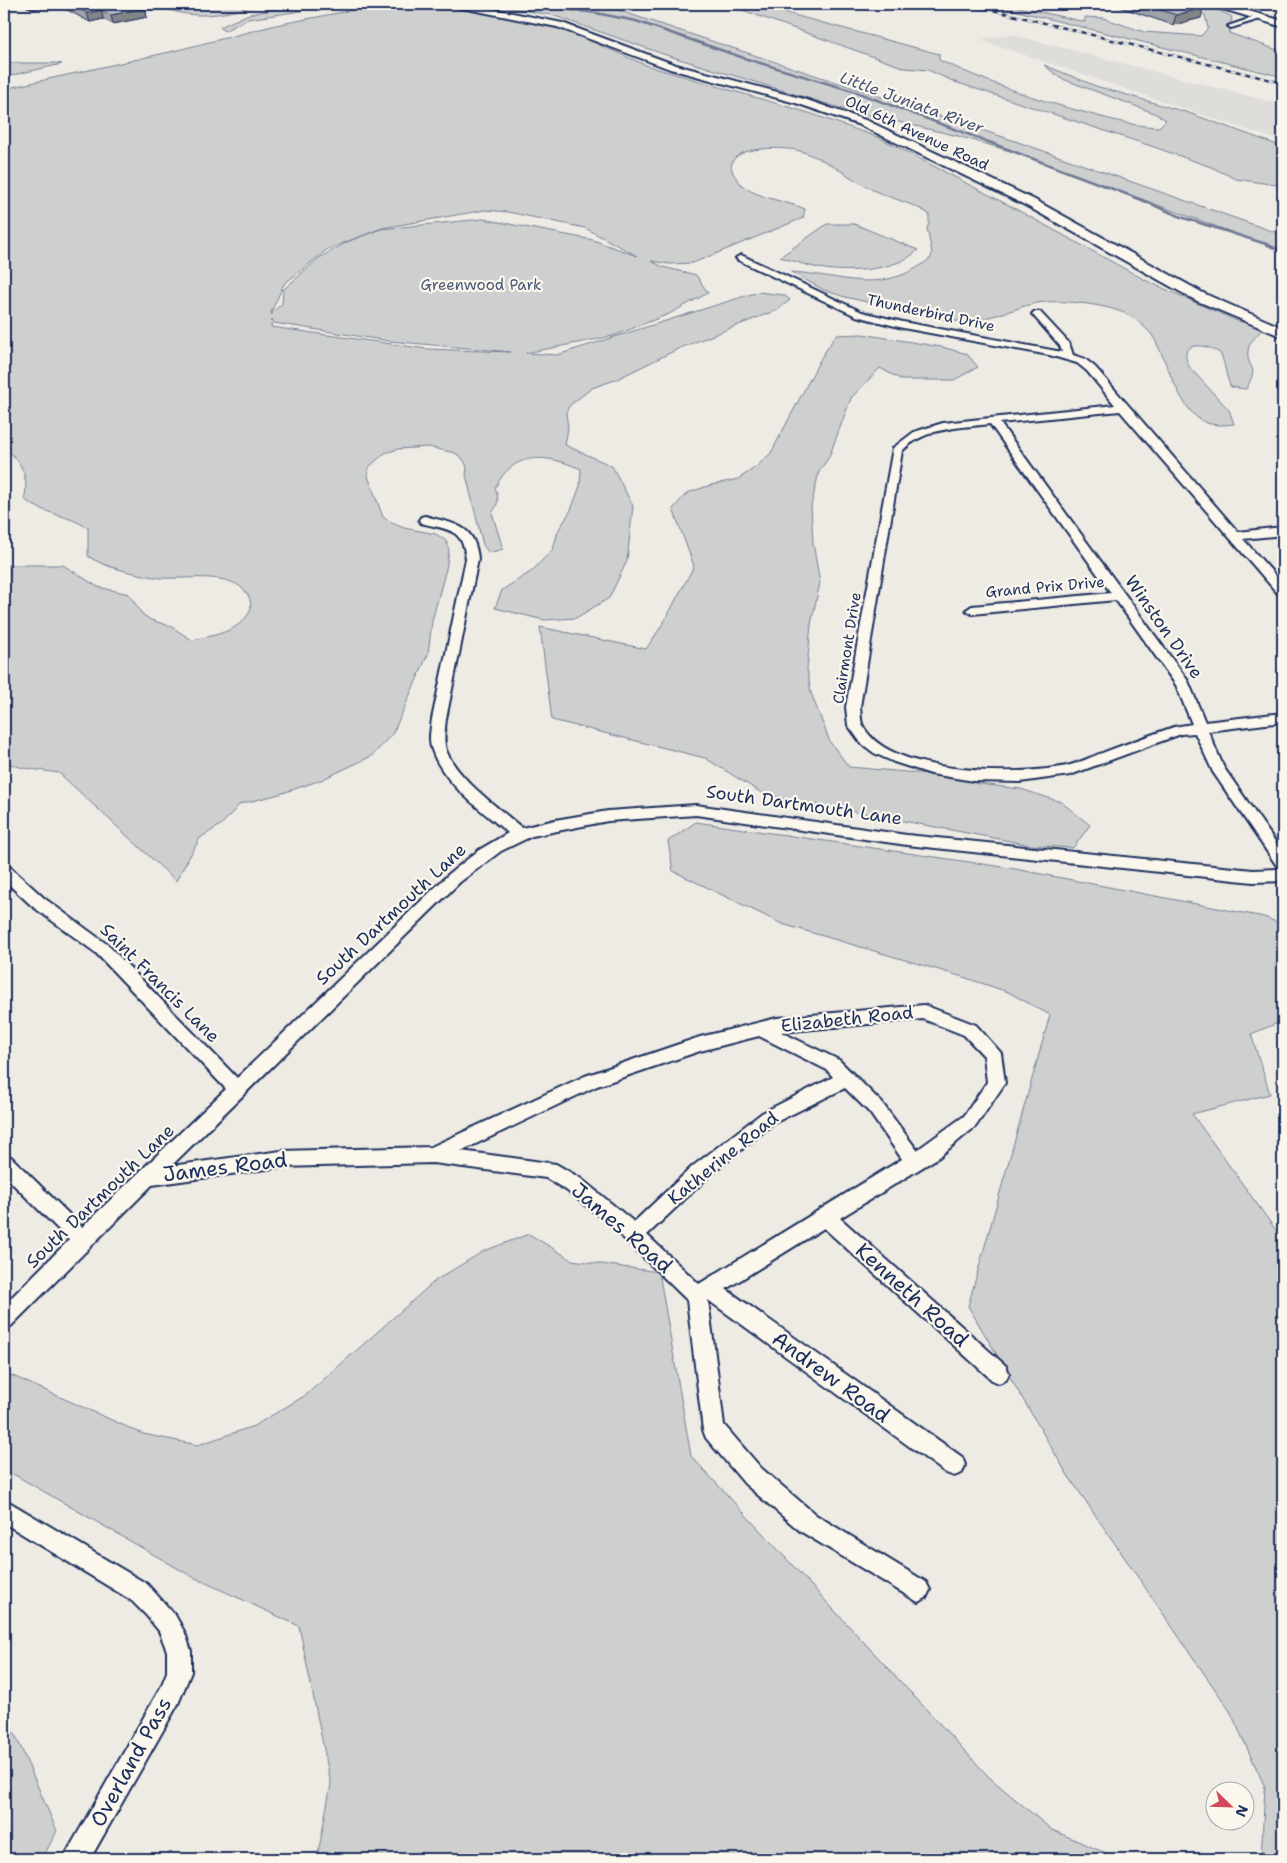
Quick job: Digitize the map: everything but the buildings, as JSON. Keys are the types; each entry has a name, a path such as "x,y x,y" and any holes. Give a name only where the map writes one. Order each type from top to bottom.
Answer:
{"main road":[{"name":"Old 6th Avenue Road","path":"458,4 530,17 559,25 673,67 800,101 864,123 1029,202 1200,297 1283,333"},
{"path":"1216,4 1283,24"}],"street":[{"path":"27,4 34,6 50,4"},
{"path":"1231,26 1260,17"},
{"name":"Thunderbird Drive","path":"741,258 829,302 859,314 903,325 1068,356"},
{"path":"1037,314 1065,345 1068,356 1081,361 1091,369 1283,592"},
{"name":"Clairmont Drive","path":"1123,407 943,426 912,435 897,450 853,707 855,725 866,740 879,750 930,769 974,776 1020,777 1070,770 1179,730 1283,717"},
{"name":"Winston Drive","path":"994,422 1183,684 1218,770 1283,865"},
{"path":"425,520 459,529 466,534 472,544 472,559 439,719 437,736 439,749 444,760 455,774 519,834"},
{"path":"1235,536 1283,531"},
{"name":"Grand Prix Drive","path":"972,610 1120,596"},
{"name":"South Dartmouth Lane","path":"4,1319 82,1240 470,863 519,834 566,823 615,815 666,810 696,810 907,840 1253,876 1283,875"},
{"name":"Saint Francis Lane","path":"4,871 38,902 102,949 238,1090"},
{"name":"Elizabeth Road","path":"433,1154 591,1080 700,1044 777,1025 924,1012 970,1030 992,1053 996,1083 970,1121 915,1162 702,1292"},
{"path":"760,1029 832,1065 876,1108 915,1162"},
{"name":"Katherine Road","path":"634,1235 700,1172 768,1118 846,1079"},
{"name":"James Road","path":"148,1177 281,1159 433,1154 549,1170 580,1189 614,1216 702,1292"},
{"path":"4,1163 82,1240"},
{"name":"Kenneth Road","path":"825,1217 999,1373"},
{"path":"702,1292 714,1430 753,1476 808,1523 918,1590"},
{"name":"Andrew Road","path":"702,1292 954,1465"},
{"name":"Overland Pass","path":"4,1510 139,1592 155,1607 169,1625 178,1644 180,1663 166,1702 76,1859"}],"shaded area":[{"path":"1010,34 1283,105 1283,142 980,40"}],"green space":[{"path":"159,4 261,4 235,11 198,15 172,11 159,6"},
{"name":"Greenwood Park","path":"367,4 436,4 556,26 648,66 809,113 880,138 1147,281 1261,330 1248,348 1248,357 1253,371 1246,389 1231,387 1220,353 1198,346 1191,347 1186,352 1186,359 1191,369 1229,410 1234,424 1214,425 1197,418 1181,397 1152,335 1132,317 1123,312 1083,303 1042,302 978,319 950,321 845,297 824,290 791,272 862,281 896,277 913,270 931,258 932,253 927,228 929,214 915,206 863,185 826,162 807,153 778,148 754,150 744,153 736,157 732,164 733,173 739,182 755,193 805,209 803,218 693,263 669,264 651,261 663,267 696,275 708,293 669,314 613,336 526,353 557,355 758,292 784,295 790,300 777,310 680,348 615,380 592,388 569,406 566,413 568,428 565,445 612,466 633,506 627,561 609,598 576,618 544,620 495,608 502,590 532,571 553,549 558,531 571,510 580,486 581,469 556,461 533,459 522,461 503,475 495,488 498,501 492,513 503,549 489,553 483,545 466,475 467,467 463,459 455,453 428,447 398,449 385,453 369,467 368,476 383,517 404,528 436,534 446,541 449,550 446,569 432,621 428,654 393,733 372,756 321,780 280,794 240,804 222,824 200,838 176,881 59,773 23,768 4,762 4,565 63,565 98,587 129,594 142,614 151,620 170,626 192,640 216,635 231,629 244,619 251,607 248,595 240,587 230,582 205,578 154,577 120,570 103,564 88,556 88,528 73,520 39,508 24,499 26,485 23,470 15,458 4,449 4,89 174,51 276,25 348,11","holes":["485,210 508,212 585,228 637,256 593,240 483,219 381,229 349,241 319,258 283,290 282,304 272,312 272,315 271,312 284,284 328,249 382,228","272,319 274,323 389,341 511,352 427,349 271,327"]},
{"path":"483,4 599,4 1018,142 1283,235 1283,251 1010,151 958,136 847,110 666,55 552,15"},
{"path":"725,4 766,4 790,14 939,54 939,60 993,83 1105,118 1159,127 1166,120 1154,113 1060,78 1044,65 1096,86 1189,113 1283,147 1283,186 1236,179 1211,167 1151,146 955,82 928,70 905,68"},
{"path":"989,4 1005,4 1085,22 1085,17 1103,18 1144,32 1201,36 1208,28 1205,15 1182,9 1178,4 1206,7 1232,17 1229,33 1283,52 1283,77"},
{"path":"290,7 301,11 248,19 224,31 220,27 249,14"},
{"path":"4,63 55,63 62,64 4,77"},
{"path":"827,224 854,224 918,250 910,257 887,266 848,271 825,269 780,257"},
{"path":"862,334 942,347 967,354 978,367 954,380 902,380 880,368 851,398 829,457 819,472 811,506 813,543 820,583 811,624 807,669 811,693 830,742 849,767 940,775 980,784 1021,789 1061,802 1090,825 1073,848 1031,845 765,795 705,758 552,720 540,627 646,649 664,622 694,566 673,509 687,493 738,479 756,467 771,453 821,358 836,335"},
{"path":"696,822 1010,868 1264,917 1283,925 1283,1021 1251,1034 1270,1094 1192,1114 1283,1240 1283,1859 1261,1859 1265,1787 1230,1711 1067,1474 968,1306 1050,1015 1008,992 782,924 673,871 668,841"},
{"path":"529,1234 572,1260 659,1272 691,1456 990,1778 1052,1830 1120,1859 317,1859 331,1784 299,1626 191,1576 15,1475 4,1472 4,1372 143,1434 198,1445 254,1426 306,1395 436,1280 484,1251"},
{"path":"4,1722 15,1734 57,1831 42,1859 4,1859"}],"waterway":[{"name":"Little Juniata River","path":"524,4 596,13 636,21 747,59 856,92 1142,200 1181,217 1266,244 1283,252"}],"railway":[{"path":"969,4 1283,83"}]}
